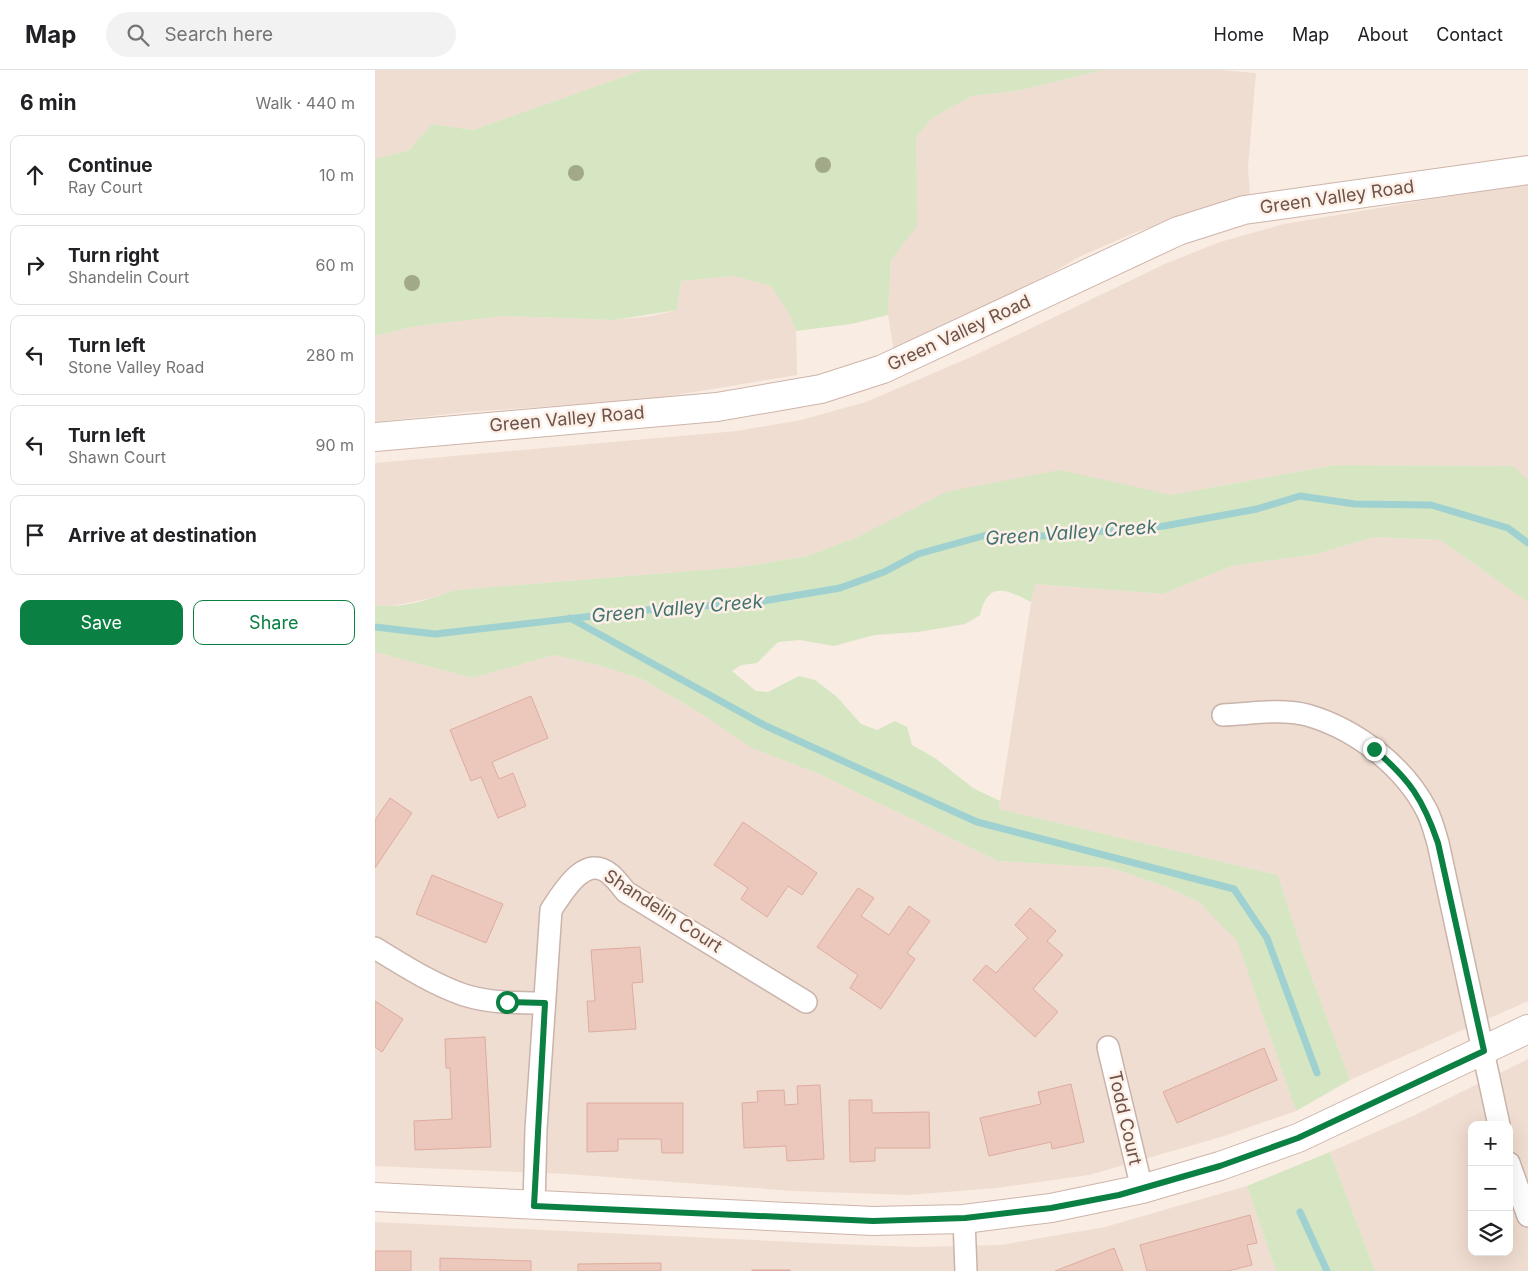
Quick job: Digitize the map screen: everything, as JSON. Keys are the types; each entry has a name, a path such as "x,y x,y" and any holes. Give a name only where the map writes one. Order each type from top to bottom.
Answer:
{"street":[{"name":"Green Valley Road","path":"375,437 717,407 821,389 883,369 1178,231 1244,210 1528,170"},
{"path":"1223,715 1284,713 1307,715 1351,735 1374,749 1413,787 1428,812 1438,843 1498,1121"},
{"name":"Shandelin Court","path":"534,1206 551,910 569,883 581,873 595,868 609,873 626,892 807,1002"},
{"path":"375,948 423,976 465,995 507,1002 545,1003"},
{"path":"375,1197 873,1221 965,1218 1051,1208 1142,1189 1220,1166 1298,1138 1528,1029"},
{"name":"Todd Court","path":"1108,1047 1142,1189"},
{"path":"1510,1166 1528,1216"},
{"path":"965,1218 966,1271"}],"shaded area":[{"path":"375,70 642,70 473,130 432,124 409,150 375,159"},
{"path":"1104,70 1220,70 1256,73 1248,167 1250,195 1134,233 1081,256 1024,289 894,352 888,315 891,260 902,245 916,175 916,138 932,118 972,96 1017,91"},
{"path":"1528,183 1528,480 1512,466 1334,465 1171,495 1143,491 858,537 807,556 740,567 455,590 432,598 388,607 375,605 375,463 737,431 801,420 866,402 971,357 1167,263 1220,242 1284,224"},
{"path":"734,276 771,286 789,313 796,331 797,375 646,400 467,412 375,422 375,336 416,326 505,316 614,320 652,316 677,310 681,281"},
{"path":"1374,537 1440,540 1528,602 1528,1001 1350,1080 1305,959 1278,875 999,809 1034,584 1163,594 1232,566 1317,554"},
{"path":"375,652 472,678 554,655 601,666 642,679 703,715 752,748 819,774 998,861 1112,868 1169,888 1199,902 1237,940 1296,1111 1221,1137 1089,1175 996,1188 909,1195 793,1191 567,1174 375,1166"},
{"path":"1528,1059 1528,1271 1375,1271 1330,1152 1415,1115"},
{"path":"1247,1186 1276,1271 375,1271 375,1222 917,1247 1000,1245 1105,1227"}],"green space":[{"path":"642,70 1104,70 1017,91 972,96 932,118 916,138 917,226 891,260 888,315 851,324 796,331 789,313 771,286 734,276 681,281 677,310 614,320 505,316 416,326 375,336 375,159 409,150 432,124 473,130"},
{"path":"1334,465 1513,466 1528,480 1528,602 1440,540 1374,537 1317,554 1232,566 1163,594 1035,584 1031,602 1014,594 999,591 993,592 984,604 980,615 965,624 918,632 874,635 834,646 800,640 778,642 757,663 741,665 732,671 756,691 768,692 799,676 815,680 837,697 861,724 877,730 895,721 907,727 912,745 935,758 973,788 1000,801 999,809 1278,875 1305,959 1350,1080 1296,1111 1237,941 1199,902 1169,888 1112,868 998,861 819,774 752,748 703,715 642,679 601,666 554,655 472,678 375,652 375,605 405,605 455,590 740,567 807,556 858,537 946,492 1060,470 1171,495"},
{"path":"1330,1152 1375,1271 1276,1271 1247,1186"}],"building":[{"path":"531,696 548,738 492,762 499,779 513,773 526,806 498,818 481,777 471,781 450,730"},
{"path":"390,798 412,813 375,868 375,820"},
{"path":"743,822 817,873 802,895 788,886 767,917 741,899 748,888 714,865"},
{"path":"432,875 503,904 486,943 416,914"},
{"path":"858,888 874,898 861,916 889,935 909,906 930,921 907,953 915,959 881,1009 850,988 858,975 817,947"},
{"path":"1030,908 1056,931 1047,941 1063,955 1033,989 1058,1012 1035,1037 973,980 986,965 996,973 1028,938 1015,925"},
{"path":"640,947 643,982 632,983 636,1029 589,1032 587,1001 595,1001 591,950"},
{"path":"375,1001 403,1019 382,1052 375,1047"},
{"path":"485,1037 491,1147 415,1150 414,1121 452,1119 450,1068 446,1068 445,1039"},
{"path":"1264,1048 1277,1080 1177,1123 1163,1092"},
{"path":"1071,1084 1084,1142 1052,1149 1051,1142 989,1156 980,1118 1041,1104 1038,1092"},
{"path":"820,1085 824,1159 787,1161 786,1146 744,1148 742,1103 758,1102 757,1091 784,1090 785,1105 798,1104 797,1086"},
{"path":"849,1100 872,1100 872,1113 929,1112 930,1148 875,1148 875,1161 850,1162"},
{"path":"587,1103 683,1103 683,1153 662,1153 661,1139 618,1139 618,1151 587,1152"},
{"path":"1250,1215 1257,1243 1247,1245 1252,1265 1228,1271 1147,1271 1140,1245"},
{"path":"1114,1248 1123,1271 1055,1271"},
{"path":"375,1251 411,1251 411,1271 375,1271"},
{"path":"440,1258 531,1261 531,1271 440,1271"},
{"path":"661,1263 661,1271 578,1271 578,1264"},
{"path":"790,1270 790,1271 752,1271"}],"waterway":[{"name":"Green Valley Creek","path":"375,627 435,634 646,610 757,602 840,588 884,572 918,554 990,534 1044,536 1164,526 1257,509 1300,496 1355,504 1431,505 1508,528 1528,543"},
{"path":"570,618 766,726 977,822 1234,889 1267,938 1317,1073"},
{"path":"1300,1212 1327,1271"}],"route":[{"path":"507,1002 545,1003 536,1129 534,1206 873,1221 965,1218 1051,1208 1119,1195 1220,1166 1298,1138 1484,1051 1447,878 1428,812 1413,787 1394,766 1374,749"}]}
